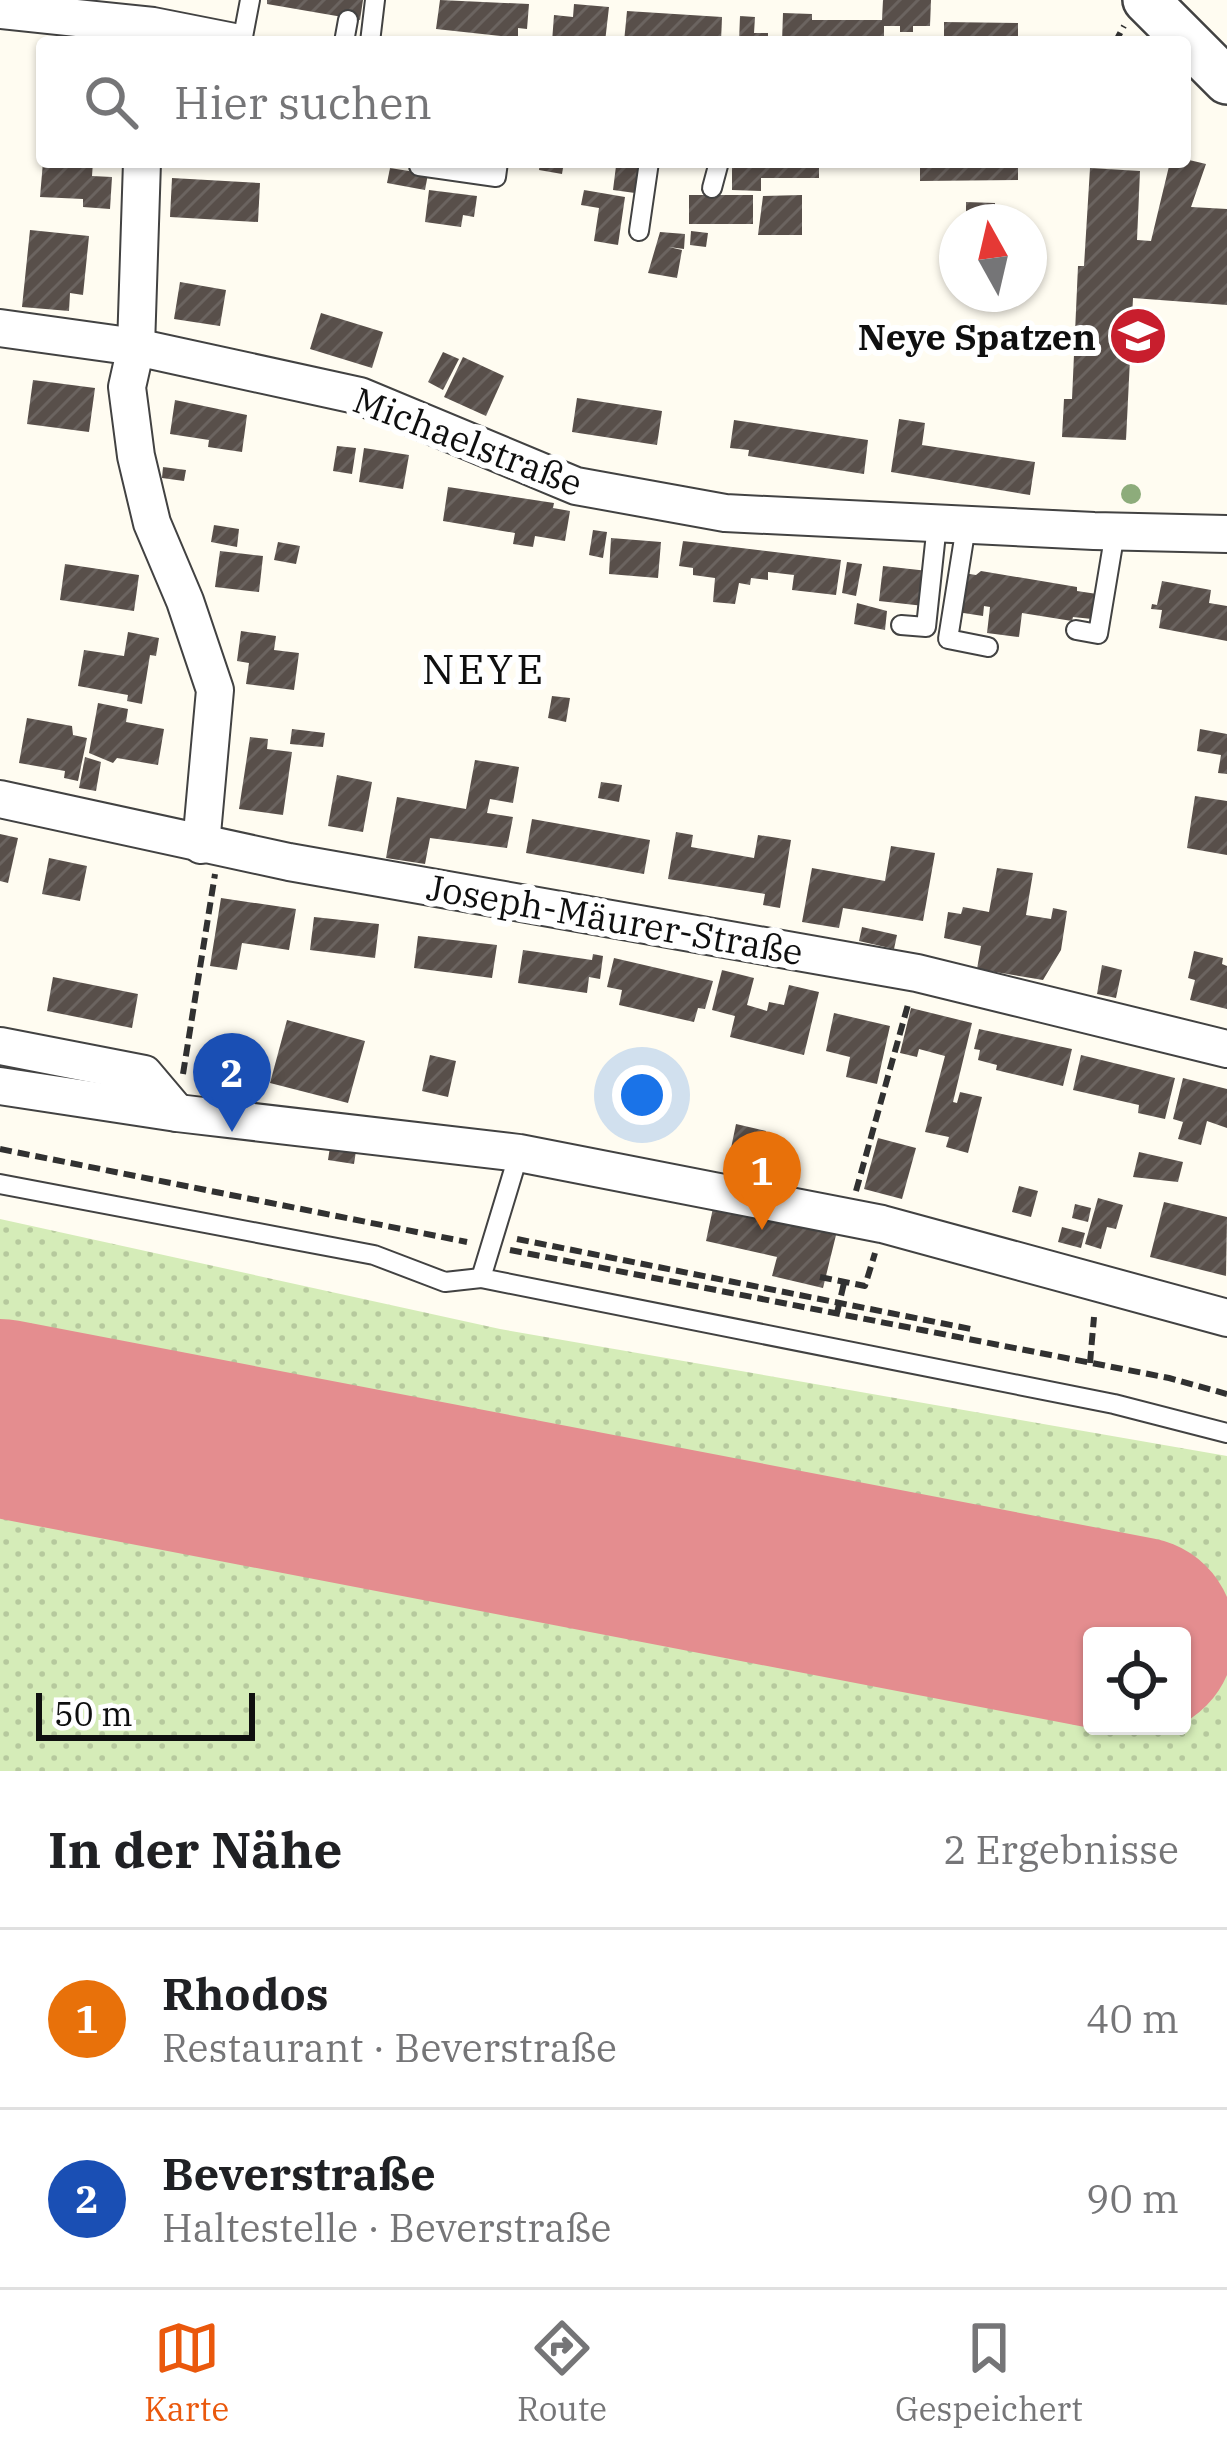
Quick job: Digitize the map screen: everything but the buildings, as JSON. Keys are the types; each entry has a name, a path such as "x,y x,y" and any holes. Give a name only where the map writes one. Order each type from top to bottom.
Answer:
{"street":[{"path":"0,10 152,34"},
{"path":"1191,52 1227,81"},
{"path":"142,168 136,347 127,387 136,456 152,523 215,690 210,847"},
{"name":"Michaelstraße","path":"0,328 136,347 360,396 576,486 725,512 1227,534"},
{"name":"Joseph-Mäurer-Straße","path":"0,799 210,847 916,973 1227,1049"},
{"path":"0,1046 144,1074 177,1113"},
{"path":"0,1086 177,1113 520,1153 848,1217 1227,1318"}],"lane":[{"path":"240,36 250,0"},
{"path":"371,36 375,0"},
{"path":"345,36 347,20"},
{"path":"433,168 496,177 497,168"},
{"path":"639,231 648,168"},
{"path":"712,188 717,168"},
{"path":"901,625 926,627 951,525"},
{"path":"951,525 948,639 988,646"},
{"path":"1076,630 1098,634 1115,532"},
{"path":"481,1278 520,1153"},
{"path":"0,1184 374,1255 445,1282 481,1278 1114,1404 1227,1433"}],"path":[{"path":"177,1113 210,847"},
{"path":"848,1217 916,973"},
{"path":"0,1148 1227,1394"},
{"path":"506,1199 517,1212 515,1239 971,1329"},
{"path":"820,1277 865,1286"},
{"path":"837,1314 844,1283"},
{"path":"1090,1363 1094,1317"}],"green space":[{"path":"0,1219 500,1329 1227,1456 1227,1771 0,1771"}],"runway":[{"path":"0,1418 1089,1627"}],"place":[{"name":"Neye Spatzen","path":"1138,336"},
{"name":"Beverstraße","path":"232,1132"},
{"name":"Rhodos","path":"762,1230"}],"district":[{"name":"NEYE","path":"484,668"}]}
